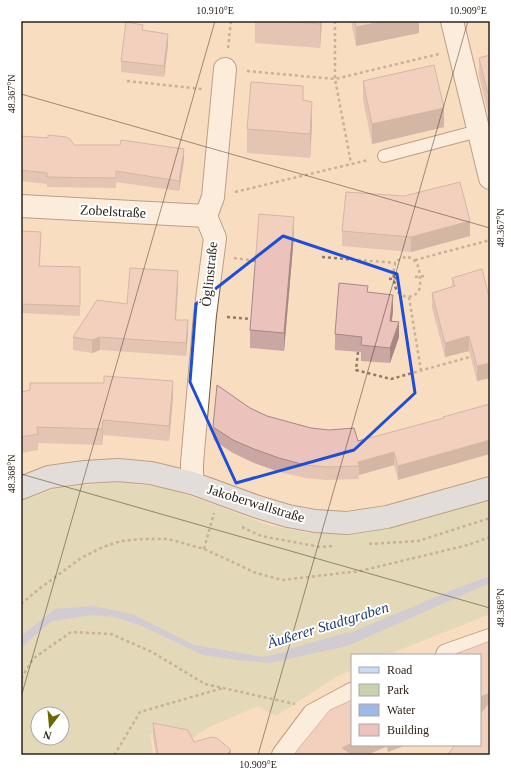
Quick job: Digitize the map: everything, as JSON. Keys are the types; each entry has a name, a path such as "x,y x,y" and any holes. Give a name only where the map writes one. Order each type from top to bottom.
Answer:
{"street":[{"path":"452,21 490,178"},
{"name":"Öglinstraße","path":"192,483 192,463 205,315 214,238 209,207 225,69"},
{"name":"Zobelstraße","path":"21,206 209,207"},
{"name":"Jakoberwallstraße","path":"21,488 50,477 84,472 118,470 151,473 192,483 255,506 288,516 315,521 347,523 387,518 490,488"},
{"path":"451,654 490,640"},
{"path":"283,755 313,715 351,695"}],"lane":[{"path":"384,156 478,131"}],"path":[{"path":"231,21 225,69 335,79 458,50"},
{"path":"335,21 335,79 351,163"},
{"path":"127,81 223,91"},
{"path":"209,207 351,163 384,156"},
{"path":"415,260 490,240"},
{"path":"404,252 405,258"},
{"path":"408,257 415,260 419,266 420,286 419,290 413,296 409,297 398,292 396,289 394,271 396,263 401,258 408,257"},
{"path":"322,258 396,263"},
{"path":"416,277 425,276"},
{"path":"389,279 398,278"},
{"path":"409,297 421,371"},
{"path":"358,352 356,370 391,379 475,356"},
{"path":"204,549 214,513"},
{"path":"21,604 81,558 103,547 121,541 168,539 204,549 256,572 282,580 360,571 468,545 490,538"},
{"path":"21,678 34,658 71,632 111,634 152,652 205,684 297,704 313,715"},
{"path":"116,755 115,754 140,712 223,688"}],"highlighted area":[{"path":"283,236 397,274 415,393 354,450 236,483 190,382 196,304"}],"green space":[{"path":"116,482 166,488 268,525 308,533 351,534 386,528 490,500 490,614 390,654 351,654 351,670 336,677 276,716 258,706 207,728 187,742 150,734 153,755 21,755 21,501 55,489"}],"water":[{"path":"490,576 490,583 347,646 270,663 203,655 142,626 115,617 93,615 52,621 29,640 21,649 21,636 55,609 93,606 132,614 194,645 263,657 326,643 455,589"}],"building":[{"path":"280,21 320,21 320,24"},
{"path":"355,21 385,21 356,27"},
{"path":"126,22 143,25 142,30 168,34 164,66 121,61"},
{"path":"490,55 490,94 488,94 479,58"},
{"path":"434,65 444,108 372,124 363,81"},
{"path":"251,82 303,86 303,100 312,102 310,134 247,129"},
{"path":"48,135 66,137 70,139 74,145 120,145 121,140 184,149 179,181 116,171 116,178 47,177 47,173 21,170 21,136 48,138"},
{"path":"460,182 470,221 411,237 342,231 346,192 404,196"},
{"path":"259,214 294,217 284,333 250,330"},
{"path":"21,231 41,232 39,266 80,267 80,306 21,304"},
{"path":"130,268 178,271 175,320 188,320 186,343 100,337 92,340 73,337 97,300 127,304"},
{"path":"482,269 490,301 490,363 477,366 469,336 445,343 432,293 455,286 452,278"},
{"path":"339,283 368,286 367,292 393,295 390,321 399,322 390,348 361,345 362,337 335,334"},
{"path":"104,376 173,381 169,426 103,420 102,429 37,427 38,434 21,437 21,392 30,390 30,383 104,383"},
{"path":"217,385 250,408 267,416 311,428 329,430 354,428 358,441 490,404 490,440 398,466 394,452 358,462 359,466 327,467 305,465 254,449 233,440 213,427"},
{"path":"490,641 490,693 481,697 481,654 456,654"},
{"path":"351,700 351,744 342,748 353,755 294,755 299,748 330,710"},
{"path":"490,701 490,755 447,755 454,746 481,746 481,713"},
{"path":"153,723 188,730 194,742 211,737 217,738 231,750 226,755 158,755"}],"waterway":[{"name":"Äußerer Stadtgraben","path":"291,652 347,636"}]}
